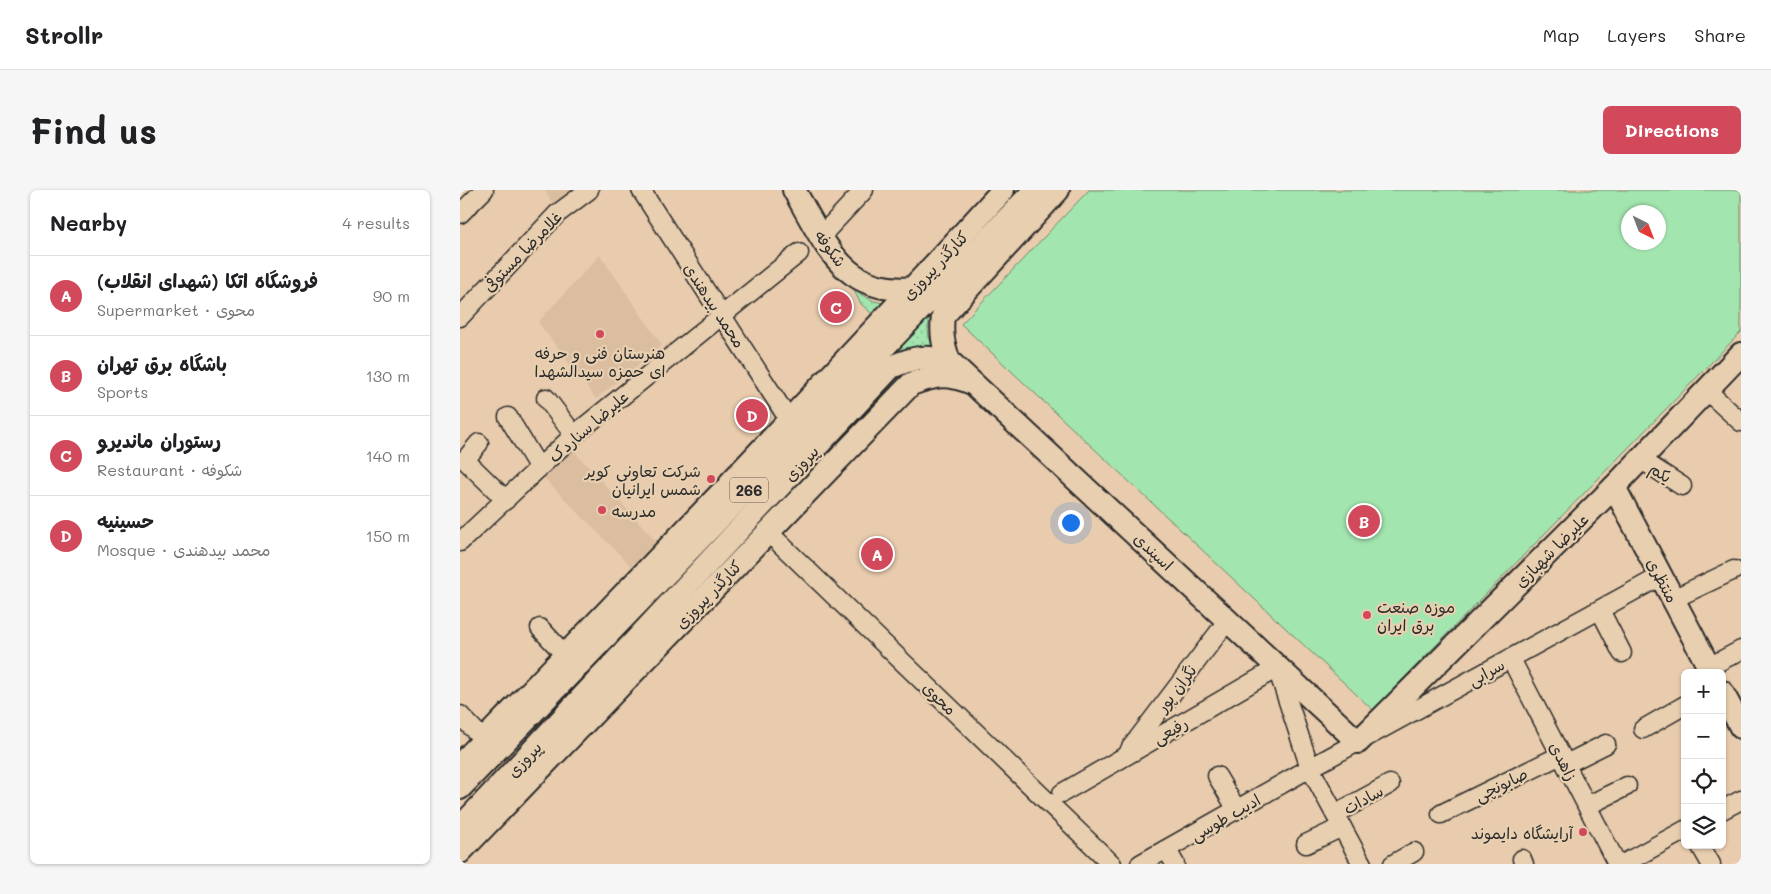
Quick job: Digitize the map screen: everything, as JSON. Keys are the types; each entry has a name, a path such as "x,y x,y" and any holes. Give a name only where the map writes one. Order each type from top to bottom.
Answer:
{"main road":[{"name":"شکوفه","path":"794,190 821,236 850,274 875,286 913,289"},
{"name":"کنارگذر پیروزی","path":"722,492 842,362 913,289 1003,190"},
{"name":"پیروزی","path":"460,788 569,663 770,468 1036,190"},
{"path":"950,361 943,347 941,332 943,316 1058,190"},
{"path":"913,289 927,287 956,273"},
{"name":"علیرضا شهبازی","path":"1358,742 1614,487 1741,354"},
{"name":"پیروزی","path":"465,835 591,687 892,366 911,359 931,357 950,361"},
{"name":"اسپندی","path":"950,361 1358,742"},
{"name":"کنارگذر پیروزی","path":"465,835 768,532 911,384 932,376 955,376 973,384"},
{"path":"722,492 770,468 788,420"},
{"name":"منتظری","path":"1614,487 1710,669"},
{"name":"266","path":"460,765 484,740 569,663 722,492"},
{"path":"569,663 591,687"},
{"path":"1726,699 1741,727"}],"street":[{"path":"460,214 484,190"},
{"name":"غلامرضا مستوفی","path":"460,317 557,214 589,190"},
{"name":"محمد بیدهندی","path":"641,190 788,420"},
{"path":"821,236 864,190"},
{"name":"علیرضا سناردک","path":"460,542 574,435 799,254"},
{"path":"1706,390 1741,422"},
{"path":"546,398 574,435"},
{"path":"508,417 539,468"},
{"path":"479,442 465,460 506,500"},
{"name":"یکم","path":"1640,459 1682,486"},
{"name":"محوی","path":"768,532 1112,864"},
{"path":"1674,599 1734,570"},
{"name":"سرابی","path":"1310,768 1661,576"},
{"path":"1600,610 1622,652"},
{"name":"نگران پور","path":"1125,756 1228,620"},
{"path":"540,628 569,663"},
{"path":"1712,669 1741,650"},
{"name":"زاهدی","path":"1512,658 1617,864"},
{"path":"1277,668 1310,768 1362,864"},
{"name":"رفیعی","path":"1062,793 1277,668"},
{"path":"1643,730 1681,707"},
{"path":"460,715 484,740"},
{"name":"صابونچی","path":"1441,814 1563,759 1606,744"},
{"name":"ادیب طوسی","path":"1140,864 1171,857 1237,810 1310,768"},
{"path":"1217,776 1237,810"},
{"name":"سادات","path":"1306,844 1390,784"},
{"path":"1587,806 1627,786"},
{"path":"1726,808 1741,800"},
{"path":"1623,864 1681,832"},
{"path":"1702,849 1711,864"},
{"path":"1393,864 1414,852"}],"shaded area":[{"path":"545,190 575,190 553,205"},
{"name":"هنرستان فنی و حرفه ای حمزه سیدالشهدا","path":"600,255 662,345 596,399 538,322"},
{"name":"مدرسه","path":"573,450 657,542 631,566 544,478"}],"green space":[{"path":"1089,190 1741,190 1741,332 1373,710 961,324"},
{"path":"854,291 874,301 892,305 879,320 861,304"},
{"path":"932,313 928,334 937,354 891,354"}],"place":[{"name":"رستوران ماندیرو","path":"836,307"},
{"name":"هنرستان فنی و حرفه ای حمزه سیدالشهدا","path":"600,334"},
{"name":"حسینیه","path":"752,415"},
{"name":"شرکت تعاونی کویر شمس ایرانیان","path":"711,479"},
{"name":"مدرسه","path":"602,510"},
{"name":"باشگاه برق تهران","path":"1364,521"},
{"name":"فروشگاه اتکا (شهدای انقلاب)","path":"877,554"},
{"name":"موزه صنعت برق ایران","path":"1367,615"},
{"name":"آرایشگاه دایموند","path":"1583,832"}]}
